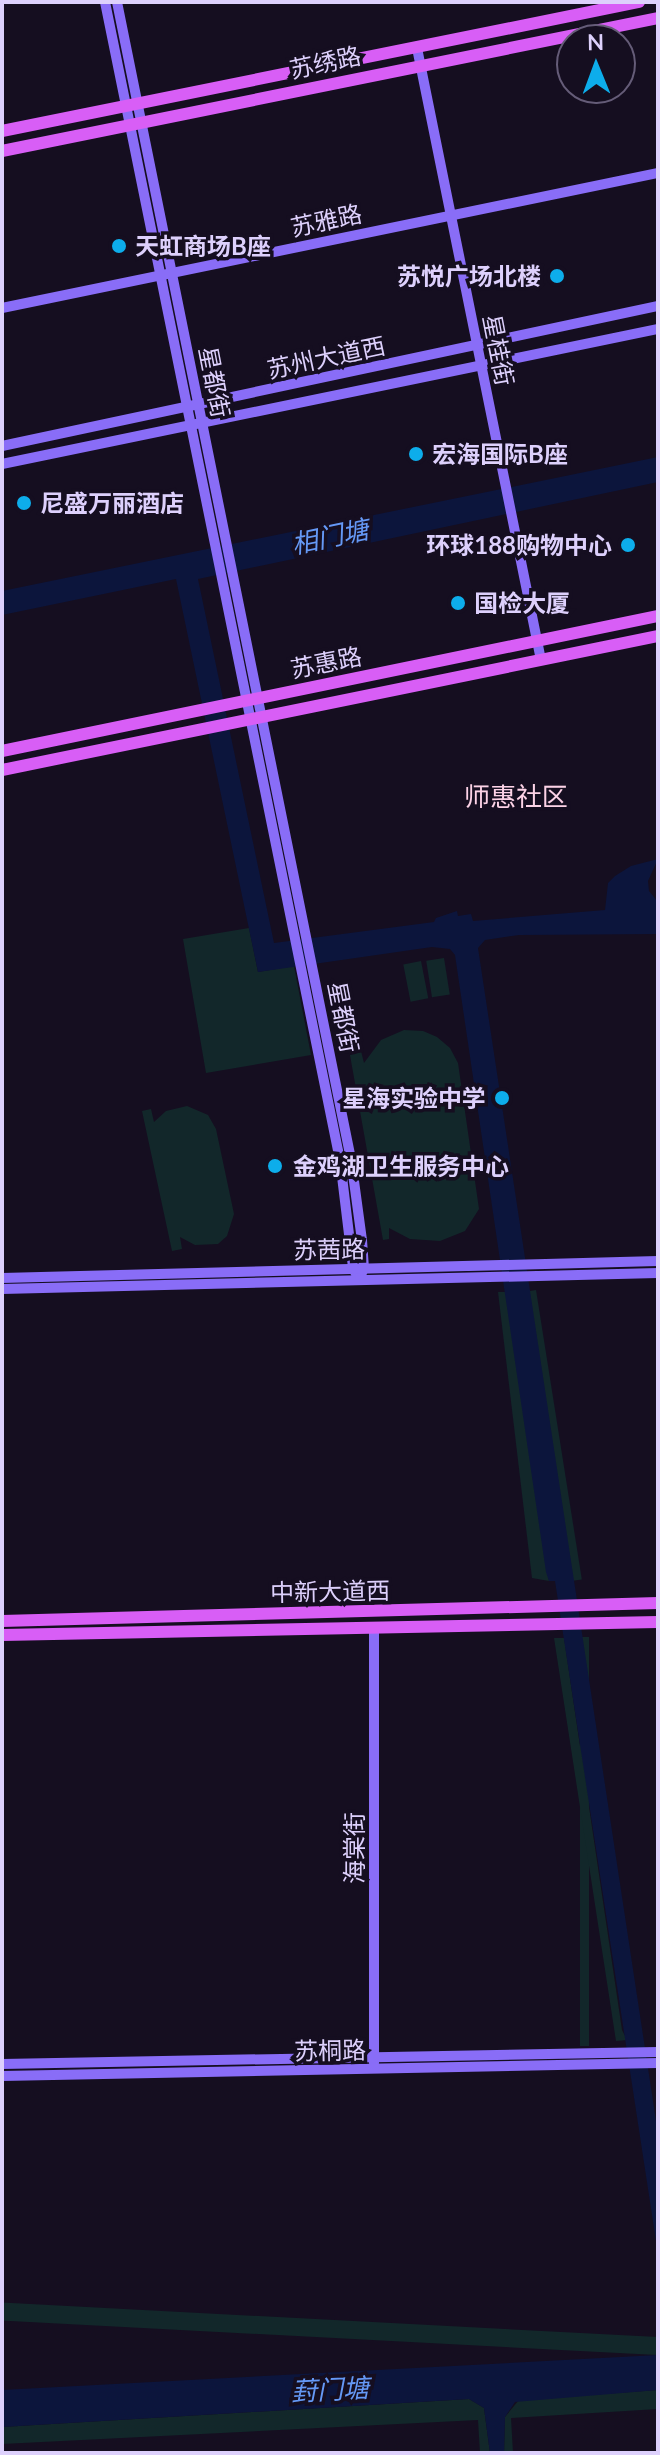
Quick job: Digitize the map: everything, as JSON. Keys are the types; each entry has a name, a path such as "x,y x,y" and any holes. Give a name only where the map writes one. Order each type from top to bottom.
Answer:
{"main road":[{"name":"星都街","path":"105,2 173,272 234,575 293,936 340,1160 358,1268"},
{"name":"星都街","path":"117,2 132,105"},
{"name":"苏绣路","path":"2,131 639,2"},
{"name":"苏绣路","path":"2,151 658,18"},
{"name":"星桂街","path":"417,48 541,660"},
{"name":"星都街","path":"136,124 161,275 214,544 253,700"},
{"name":"苏雅路","path":"2,308 658,173"},
{"name":"苏州大道西","path":"2,446 658,306"},
{"name":"苏州大道西","path":"2,464 658,329"},
{"name":"苏惠路","path":"2,751 658,616"},
{"name":"苏惠路","path":"2,770 658,636"},
{"name":"星都街","path":"256,717 314,968 351,1159 359,1280"},
{"name":"苏茜路","path":"2,1289 359,1280 492,1271 537,1264 658,1261"},
{"name":"苏茜路","path":"2,1278 358,1268 492,1271 538,1276 658,1273"},
{"name":"中新大道西","path":"2,1621 658,1603"},
{"name":"中新大道西","path":"2,1635 658,1622"},
{"name":"海棠街","path":"374,1628 374,2063"},
{"name":"苏桐路","path":"596,2059 658,2052"},
{"name":"苏桐路","path":"2,2064 596,2059 658,2063"},
{"name":"苏桐路","path":"2,2076 374,2063"}],"green space":[{"path":"249,928 258,972 294,966 311,1055 206,1073 183,939"},
{"path":"444,958 450,995 432,997 426,961"},
{"path":"421,961 428,998 411,1002 403,964"},
{"path":"404,1030 423,1031 437,1037 450,1048 458,1063 479,1209 465,1231 440,1241 410,1239 389,1228 389,1239 383,1240 348,1044 359,1043 364,1063 381,1040"},
{"path":"187,1106 208,1115 216,1129 234,1214 227,1236 218,1244 195,1245 180,1237 182,1249 172,1251 142,1111 151,1109 154,1122 166,1111"},
{"path":"536,1290 582,1579 573,1581 527,1291"},
{"path":"498,1292 506,1292 549,1581 532,1578"},
{"path":"580,1637 589,1637 589,2046 580,2046"},
{"path":"554,1638 564,1638 622,2030 627,2040 616,2041"},
{"path":"2,2303 658,2337 657,2355 2,2321"},
{"path":"658,2390 658,2409 511,2418 513,2453 504,2453 505,2417 519,2400"},
{"path":"469,2399 484,2408 490,2453 480,2453 478,2420 2,2444 2,2427"}],"water":[{"name":"相门塘","path":"658,457 658,482 198,579 274,943 434,922 436,918 457,911 458,916 471,914 473,921 605,910 608,883 615,876 631,866 658,859 648,881 649,891 658,902 658,934 519,935 485,940 478,948 658,2134 658,2254 555,1581 549,1581 546,1572 455,955 450,949 432,947 258,972 176,579 2,615 2,591"},
{"name":"葑门塘","path":"658,2355 658,2390 515,2402 505,2417 504,2453 490,2453 484,2408 469,2399 2,2427 2,2390"}],"place":[{"name":"天虹商场B座","path":"119,246"},
{"name":"苏悦广场北楼","path":"557,276"},
{"name":"宏海国际B座","path":"416,454"},
{"name":"尼盛万丽酒店","path":"24,503"},
{"name":"环球188购物中心","path":"628,545"},
{"name":"国检大厦","path":"458,603"},
{"name":"星海实验中学","path":"502,1098"},
{"name":"金鸡湖卫生服务中心","path":"275,1166"}],"district":[{"name":"师惠社区","path":"516,797"}]}
